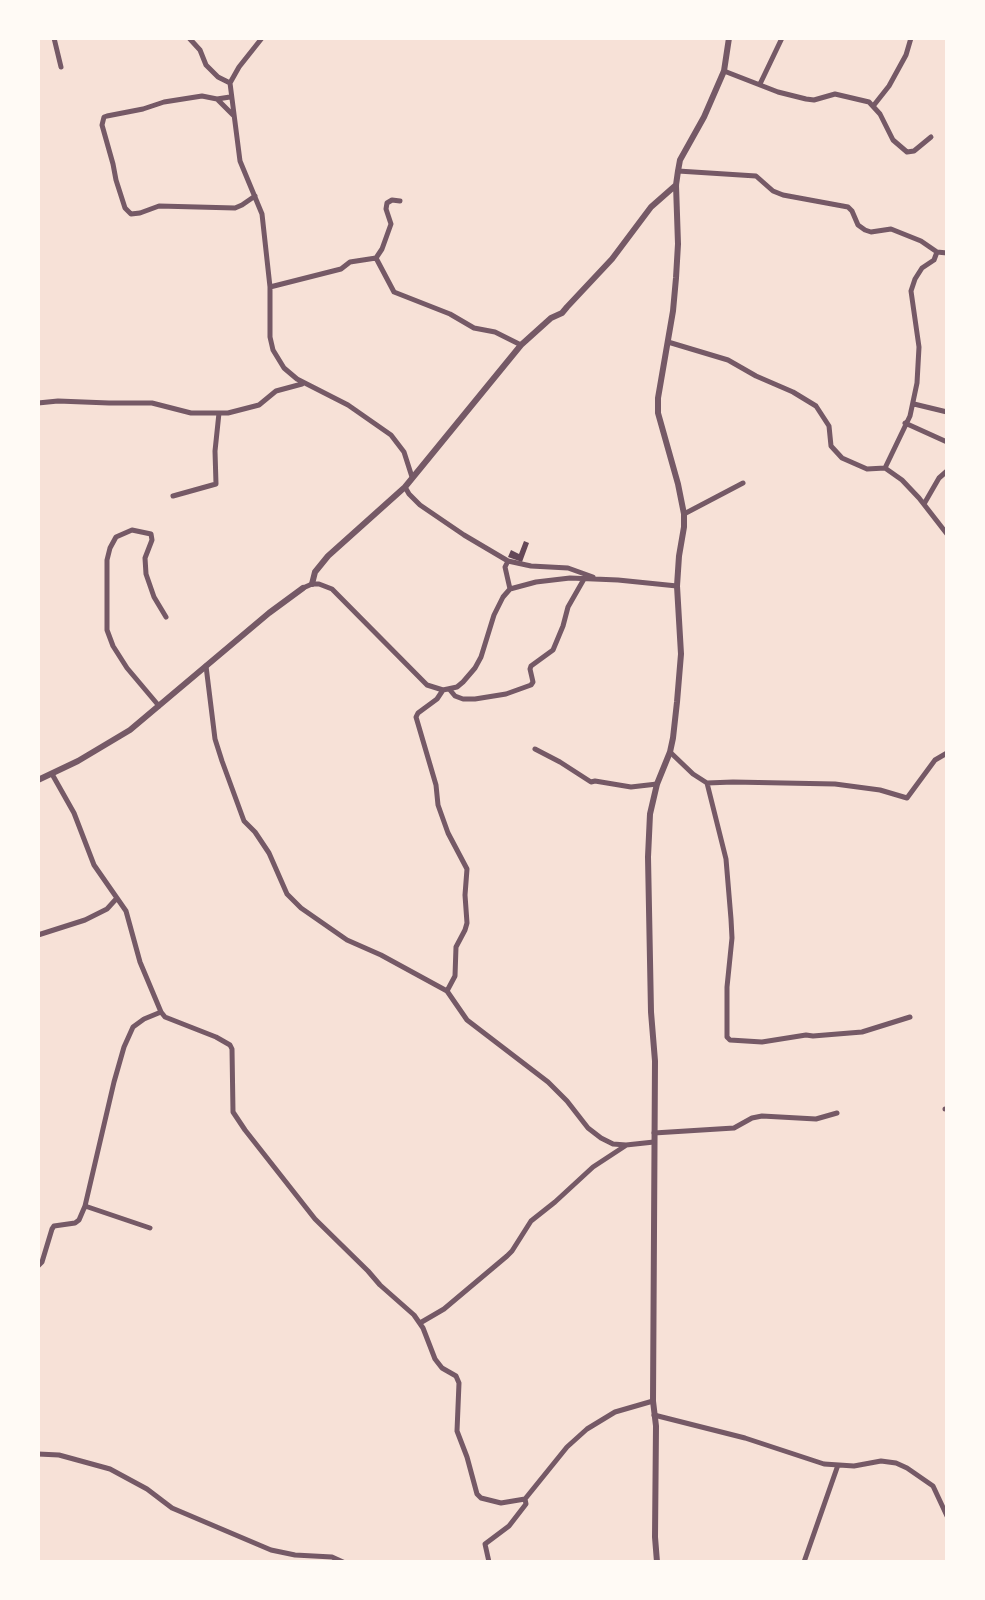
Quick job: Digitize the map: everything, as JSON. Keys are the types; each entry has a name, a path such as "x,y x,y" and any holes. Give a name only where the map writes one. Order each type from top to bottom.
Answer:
{"street":[{"path":"54,38 61,67"},
{"path":"189,38 200,50 206,65 230,83"},
{"path":"262,38 230,83 230,97 240,161 262,214 273,350 284,368 303,384 348,405 391,435 404,452 412,477"},
{"path":"657,1562 653,1401 655,1061 648,857 650,814 675,726 681,654 677,586 684,527 671,456 658,413 658,398 676,278 676,185 680,160 704,117 724,71 729,38"},
{"path":"760,84 782,38"},
{"path":"874,105 889,86 906,55 911,38"},
{"path":"724,71 778,92 806,99 835,94 869,102 874,105 893,140 907,152 914,151 931,137"},
{"path":"230,97 188,98 104,117 102,125 125,208 131,214 159,206 235,208 255,196"},
{"path":"217,99 234,116"},
{"path":"678,171 756,176 773,191 783,195 848,207 858,225 865,230 891,229 921,241 937,252 947,253"},
{"path":"312,584 315,572 328,556 405,487 521,345 551,318 562,313 612,259 651,207 676,185"},
{"path":"270,287 341,269 350,262 376,258 391,224 387,203 400,201"},
{"path":"885,468 914,404 919,347 911,291 922,268 934,260 937,252"},
{"path":"376,258 394,292 450,314 474,328 495,332 521,345"},
{"path":"668,342 728,360 816,406 829,426 831,446 842,458 867,469 885,468 912,489 947,534"},
{"path":"38,403 152,403 191,413 228,413 259,405 276,391 303,384"},
{"path":"914,404 947,412"},
{"path":"173,496 216,484 219,413"},
{"path":"905,423 947,442"},
{"path":"924,504 939,478 947,471"},
{"path":"684,514 743,483"},
{"path":"405,487 420,505 508,561 568,568 597,579"},
{"path":"159,706 127,668 107,630 107,560 116,537 132,530 152,535 145,558 146,574 154,597 166,617"},
{"path":"508,561 505,567 510,589"},
{"path":"38,780 130,730 269,613 312,584 332,589 427,685 443,690 450,690 463,682 475,668 494,615 510,589 553,579 584,578 677,586"},
{"path":"450,690 463,699 475,699 506,694 531,685 531,666 553,650 568,607 584,578"},
{"path":"206,666 215,739 222,761 244,821 269,853 287,894 301,908 347,940 447,991 467,1020 548,1082 588,1128 601,1138 613,1144 626,1145 654,1142"},
{"path":"443,690 416,717 436,785 438,805 448,833 467,869 467,923 456,947 455,976 447,991"},
{"path":"535,749 591,782 631,787 657,784"},
{"path":"670,752 707,783 835,784 880,790 907,798 935,760 947,753"},
{"path":"52,774 74,813 94,865 126,911 140,962 161,1012 165,1017 230,1045 233,1112 245,1130 315,1219 420,1323 435,1359 442,1368 456,1376 459,1383 457,1431 477,1494 501,1503 525,1499 567,1447 587,1429 615,1412 653,1401"},
{"path":"707,783 726,859 729,897 732,938 727,987 727,1037 730,1040 762,1042 806,1035 862,1032 910,1017"},
{"path":"38,935 85,920 107,909 117,898"},
{"path":"38,1266 54,1226 75,1223 85,1206 114,1082 133,1027 161,1012"},
{"path":"654,1133 734,1128 762,1116 816,1119 837,1113"},
{"path":"420,1323 444,1309 507,1256 531,1221 593,1167 626,1145"},
{"path":"85,1206 150,1228"},
{"path":"654,1415 745,1438 824,1464 854,1466 881,1461 896,1463 933,1486 947,1516"},
{"path":"38,1454 59,1455 110,1469 147,1489 172,1508 271,1550 283,1554 332,1557 343,1562"},
{"path":"804,1562 838,1465"},
{"path":"489,1562 485,1544 509,1526 526,1504 525,1499"}],"building":[{"path":"524,541 529,543 522,562 508,557 511,550 519,554"}]}
